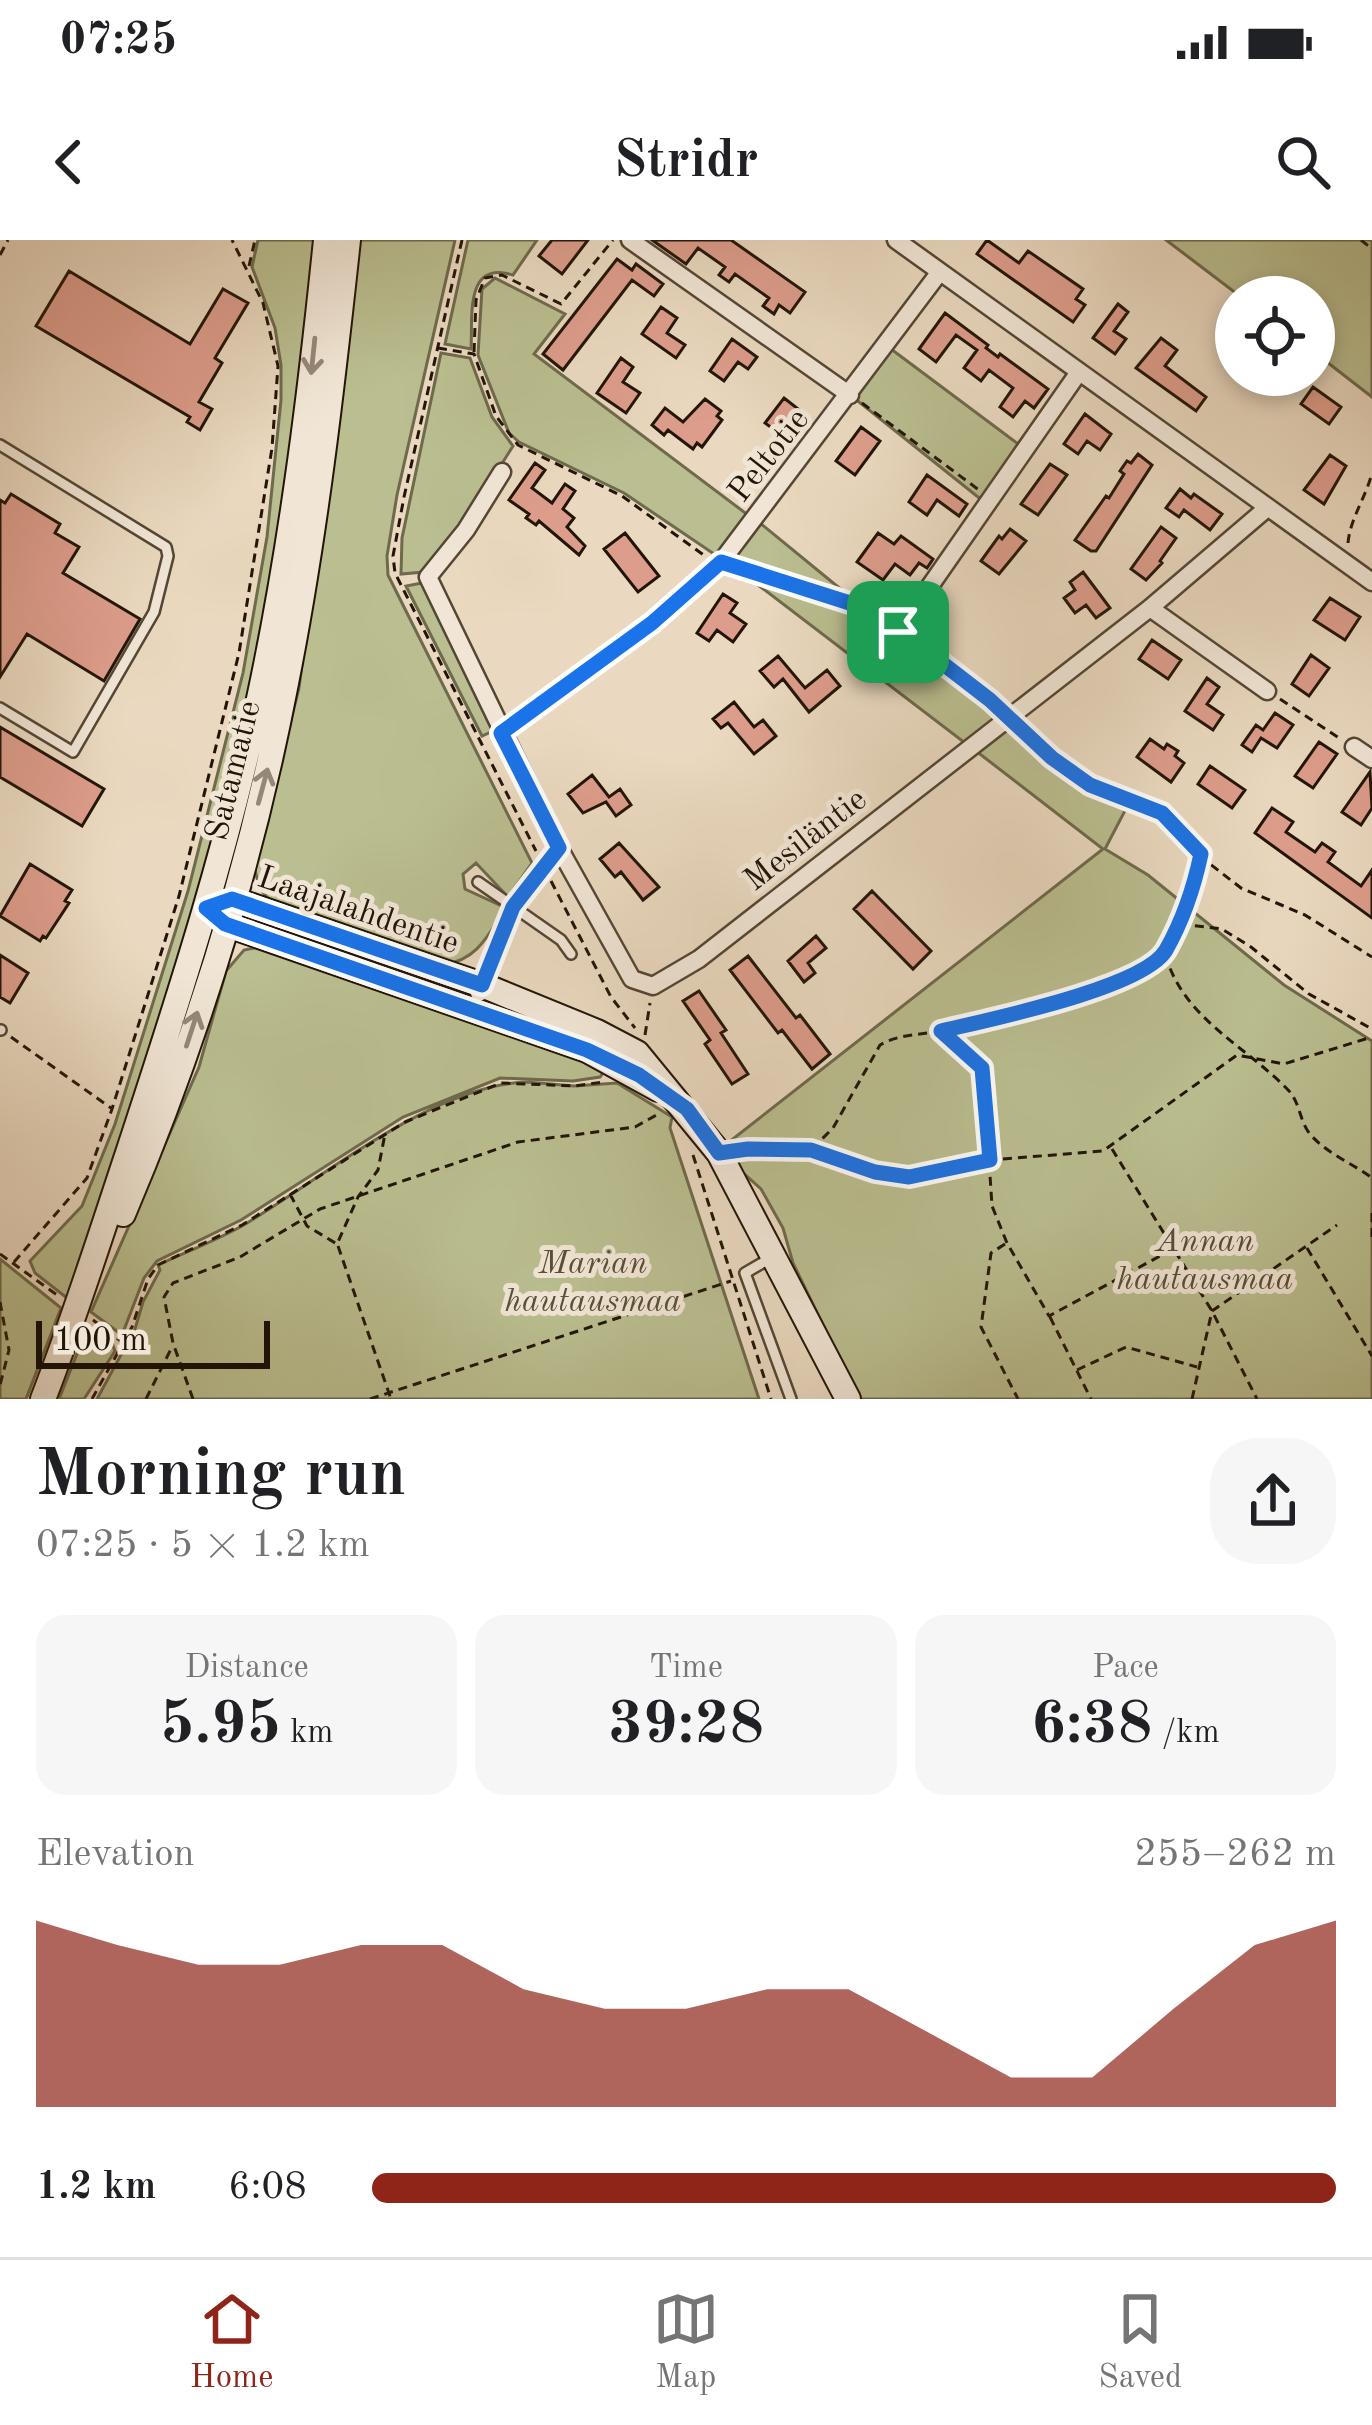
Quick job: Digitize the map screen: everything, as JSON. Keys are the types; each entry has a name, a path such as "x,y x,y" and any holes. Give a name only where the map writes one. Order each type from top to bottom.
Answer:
{"main road":[{"name":"Satamatie","path":"221,910 285,560 326,240"},
{"name":"Satamatie","path":"44,1399 74,1296 221,910 266,776 286,682 332,396 349,240"},
{"name":"Laajalahdentie","path":"221,910 477,996 626,1068 719,1153 848,1399"}],"street":[{"path":"630,240 850,395"},
{"path":"896,240 1372,583"},
{"name":"Peltotie","path":"501,733 652,623 721,562 939,273"},
{"path":"898,632 1078,373"},
{"path":"502,472 466,530 428,577 559,848 632,980 652,986"},
{"name":"Mesiläntie","path":"652,986 700,959 1150,608 1266,509"},
{"path":"1150,608 1268,691"},
{"path":"1354,747 1372,759"},
{"path":"477,996 513,907 559,848"}],"lane":[{"path":"0,446 166,547 168,556 154,612 73,752 0,708"},
{"path":"478,882 561,940 571,954"},
{"path":"774,1256 745,1273 791,1399"}],"path":[{"path":"0,255 8,240"},
{"path":"14,1262 87,1178 179,896 238,653 272,448 278,366 272,330 249,268 232,240"},
{"path":"249,268 255,240"},
{"path":"614,240 561,304 502,275 485,278 476,300 474,354 496,416 518,445 585,475 703,555 839,597 898,632 1090,785 1162,813 1241,888 1305,915 1372,956"},
{"path":"1361,240 1372,249"},
{"path":"438,348 474,354"},
{"path":"850,395 992,499"},
{"path":"1348,566 1349,526 1365,502 1372,472"},
{"path":"1268,691 1354,747"},
{"path":"811,1150 833,1128 880,1045 890,1039 941,1031 1091,991 1138,973 1165,953 1194,884 1201,854"},
{"path":"1178,924 1222,928 1309,994 1372,1029"},
{"path":"1165,953 1184,995 1292,1094 1310,1134 1372,1178"},
{"path":"645,1038 652,986"},
{"path":"0,1030 112,1109"},
{"path":"941,1031 982,1068 992,1206 1091,1399"},
{"path":"719,1153 811,1150 875,1172 909,1177 990,1160 1103,1151 1227,1061 1248,1055 1284,1064 1372,1037"},
{"path":"92,1399 158,1265 242,1225 405,1122 500,1083 617,1083"},
{"path":"647,1102 674,1113"},
{"path":"193,1398 173,1343 164,1297 168,1286 240,1257 301,1218 518,1142 635,1127 674,1113"},
{"path":"337,1244 358,1197 378,1169 385,1134"},
{"path":"1111,1147 1213,1311 1257,1399"},
{"path":"692,1150 771,1399"},
{"path":"290,1192 307,1226 337,1244 390,1396"},
{"path":"1372,1213 1372,1238"},
{"path":"1192,1399 1213,1311 1337,1225"},
{"path":"1007,1243 991,1253 981,1328 1018,1399"},
{"path":"1306,1246 1372,1356"},
{"path":"1049,1316 1173,1249"},
{"path":"0,1254 74,1296"},
{"path":"1127,1274 1198,1289"},
{"path":"370,1399 733,1281"},
{"path":"0,1302 9,1350 0,1385"},
{"path":"93,1320 123,1343"},
{"path":"146,1399 173,1343"},
{"path":"1077,1370 1126,1346 1199,1368"}],"green space":[{"path":"258,240 314,240 300,389 256,678 202,896 67,1298 35,1273 30,1261 82,1206 115,1124 188,891 243,673 267,537 281,400 275,328 252,267"},
{"path":"356,240 455,240 397,495 388,575 532,863 508,897 476,863 463,874 465,889 506,908 474,951 445,964 272,903 260,889 254,867 299,688"},
{"path":"468,240 537,240 513,275 497,273 479,283 472,308 471,349 445,344"},
{"path":"1166,240 1372,240 1372,397 1335,368 1335,276 1215,277"},
{"path":"495,278 565,314 534,354 748,515 717,556 624,493 509,433 478,355 482,289"},
{"path":"891,349 1021,446 983,501 854,398"},
{"path":"441,353 470,358 492,417 513,446 460,530 424,572 401,574 402,538"},
{"path":"760,523 843,591 732,560"},
{"path":"745,575 839,601 1002,718 965,743"},
{"path":"422,583 493,731 482,736 406,586"},
{"name":"Annan hautausmaa","path":"1011,725 1065,771 1129,803 1105,849 1148,875 1284,985 1372,1041 1372,1399 859,1399 793,1263 783,1228 761,1189 740,1170 729,1142 1103,849 976,751"},
{"path":"259,947 607,1067 600,1077 573,1081 500,1078 403,1117 241,1220 157,1261 144,1278 122,1335 91,1312 199,1067 226,971 244,950"},
{"name":"Marian hautausmaa","path":"527,1082 617,1083 672,1117 670,1128 759,1399 97,1399 135,1329 158,1265 242,1226 416,1116 491,1087"},
{"path":"0,1259 61,1308 26,1399 0,1399"},
{"path":"88,1326 112,1343 115,1351 84,1399 59,1399"}],"building":[{"path":"552,240 588,240 562,274 539,256"},
{"path":"652,240 731,240 805,292 790,313 779,305 774,314 763,306 769,298 735,274 729,282 719,275 725,267 698,248 686,264"},
{"path":"987,240 1019,263 1028,251 1083,289 1076,299 1085,305 1073,322 977,254"},
{"path":"617,259 632,270 636,264 663,284 654,296 632,280 563,370 543,354"},
{"path":"69,271 190,344 223,289 248,303 215,358 222,363 199,402 212,409 200,430 187,422 190,417 36,326"},
{"path":"1118,304 1128,312 1114,331 1126,339 1115,354 1093,338"},
{"path":"661,307 677,318 667,333 685,345 676,358 642,334"},
{"path":"945,313 998,357 1000,354 1048,389 1034,408 1025,401 1013,417 1000,407 1013,388 989,370 981,381 964,368 977,350 956,335 936,362 919,349"},
{"path":"1161,338 1177,350 1165,366 1206,397 1196,411 1136,368"},
{"path":"732,339 757,357 748,369 738,362 724,381 710,371"},
{"path":"621,358 633,367 623,382 640,393 626,413 597,393"},
{"path":"1307,396 1326,396 1341,407 1329,424 1301,404"},
{"path":"784,398 802,412 784,437 765,423"},
{"path":"705,399 721,411 717,416 722,420 702,447 697,443 693,449 668,430 664,435 652,425 665,408 683,422"},
{"path":"1085,414 1111,434 1100,450 1087,441 1078,454 1064,444"},
{"path":"861,427 880,441 855,475 836,461"},
{"path":"1138,454 1152,465 1096,551 1091,551 1075,540 1109,498 1127,461 1131,463"},
{"path":"1330,455 1346,466 1324,504 1304,490"},
{"path":"535,463 545,470 532,488 552,503 565,484 575,491 563,509 574,518 567,527 585,546 579,555 539,521 536,525 526,518 529,514 509,500"},
{"path":"1050,464 1067,475 1038,515 1021,504"},
{"path":"927,475 967,504 959,516 937,500 927,515 909,502"},
{"path":"1180,489 1222,514 1210,530 1184,510 1179,517 1166,508"},
{"path":"11,494 60,524 55,533 79,547 63,573 140,619 104,681 27,634 0,677 0,500 5,503"},
{"path":"1161,527 1176,538 1146,580 1131,569"},
{"path":"1010,529 1026,541 999,574 981,561"},
{"path":"625,533 659,576 638,592 604,549"},
{"path":"878,533 894,544 901,536 933,559 927,568 919,563 910,575 895,564 883,580 857,562"},
{"path":"1083,572 1110,608 1096,618 1086,605 1075,613 1064,598 1075,590 1070,582"},
{"path":"723,594 737,603 730,613 746,624 733,642 717,630 709,641 697,633"},
{"path":"1330,598 1360,617 1345,640 1314,620"},
{"path":"1152,640 1181,660 1168,679 1139,659"},
{"path":"1311,655 1329,668 1309,696 1292,684"},
{"path":"778,656 805,688 827,670 840,686 809,712 783,679 774,687 760,671"},
{"path":"1207,678 1219,687 1207,704 1223,715 1213,730 1185,711"},
{"path":"734,702 754,727 763,720 776,736 754,754 728,723 721,728 713,719"},
{"path":"1275,713 1293,725 1277,748 1261,738 1252,752 1242,745 1256,725 1263,730"},
{"path":"0,727 104,789 82,826 0,777"},
{"path":"1150,739 1164,749 1167,744 1178,751 1175,756 1184,763 1171,782 1137,757"},
{"path":"1319,742 1337,754 1313,788 1295,776"},
{"path":"1210,766 1245,790 1232,808 1198,784"},
{"path":"1370,772 1372,808 1361,825 1342,812"},
{"path":"592,775 609,797 620,789 631,805 616,816 606,802 583,813 568,794"},
{"path":"1272,808 1293,822 1286,832 1315,852 1322,843 1335,852 1328,862 1361,886 1372,870 1372,918 1255,833"},
{"path":"619,843 659,887 643,900 621,872 615,877 600,859"},
{"path":"30,864 72,890 65,901 69,903 40,941 0,916"},
{"path":"872,891 931,951 913,969 854,909"},
{"path":"816,936 826,948 808,963 815,973 804,982 788,961"},
{"path":"0,955 28,973 10,1003 0,997"},
{"path":"748,956 830,1054 812,1069 730,970"},
{"path":"699,991 748,1074 732,1084 683,1001"}],"route":[{"path":"721,562 839,597 898,632 990,700 1052,758 1090,785 1162,813 1201,854 1184,912 1165,953 1150,965 1091,991 941,1031 982,1068 990,1160 909,1177 875,1172 811,1150 719,1153 687,1109 626,1068 472,1007 225,924 206,908 232,899 482,985 513,907 559,848 501,733 652,623 721,562"}]}
